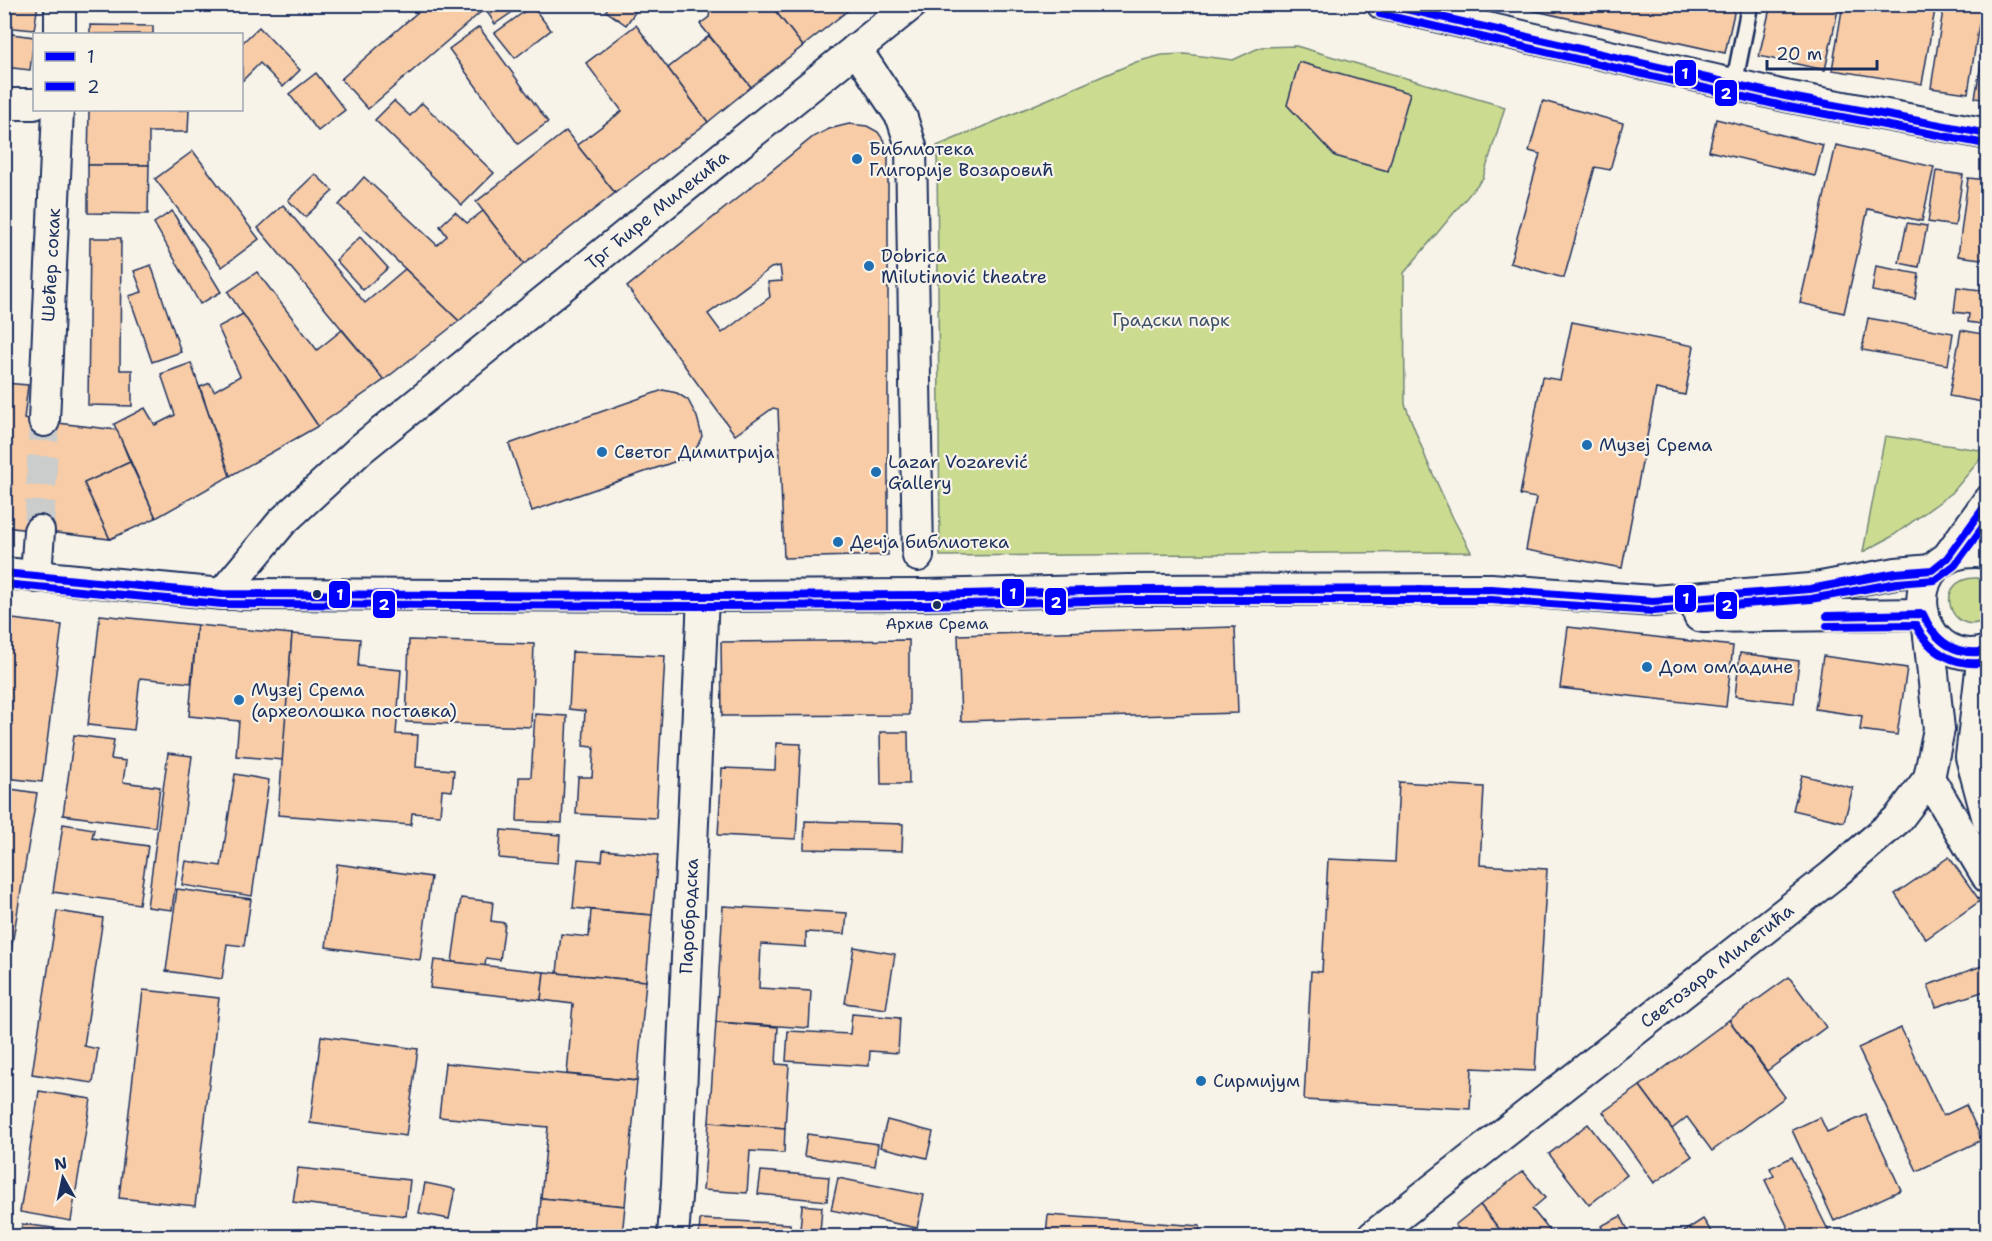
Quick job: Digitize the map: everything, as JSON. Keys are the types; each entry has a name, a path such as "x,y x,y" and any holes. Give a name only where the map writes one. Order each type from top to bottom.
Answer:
{"street":[{"path":"60,4 60,33"},
{"name":"Трг Ћире Милекића","path":"222,594 282,522 362,448 912,4"},
{"path":"1382,4 1785,96 1988,134"},
{"path":"856,49 902,118 911,146 918,556"},
{"path":"4,104 33,104"},
{"name":"Шећер сокак","path":"44,422 58,111"},
{"name":"Светозара Милетића","path":"1373,1236 1833,875 1898,819 1929,778 1939,729 1923,588 1988,501"},
{"path":"36,577 39,531"},
{"path":"4,573 222,594 703,596 925,595 1128,590 1491,589 1653,601 1810,589 1940,564 1963,552 1988,553"},
{"name":"Паробродска","path":"673,1236 703,596"},
{"path":"1653,601 1704,617 1925,620 1937,640 1951,649 1967,653 1985,652 1979,749 1988,820"},
{"path":"1979,749 1929,778 1988,878"}],"lane":[{"path":"1734,84 1750,4"}],"green space":[{"name":"Градски парк","path":"1296,46 1505,107 1483,178 1404,273 1405,404 1427,461 1471,552 940,556 937,146 1136,62 1162,55 1185,54 1233,60 1261,47"},
{"path":"1885,436 1987,451 1952,493 1891,537 1863,552"},
{"path":"1977,578 1987,583 1987,619 1974,624 1963,622 1955,615 1950,596 1954,587 1963,580"}],"building":[{"path":"4,4 38,4 34,30 4,27"},
{"path":"427,4 475,4 481,12 368,109 341,79"},
{"path":"482,4 524,4 495,24"},
{"path":"610,4 641,4 626,25 606,11"},
{"path":"711,4 770,4 803,46 751,87 700,24 709,17"},
{"path":"770,4 856,4 803,46"},
{"path":"1514,4 1736,4 1725,53 1513,6"},
{"path":"1771,4 1815,4 1838,10 1825,70 1759,56"},
{"path":"1843,4 1936,4 1922,84 1832,70"},
{"path":"1944,4 1982,5 1968,93 1931,88"},
{"path":"532,6 551,30 515,58 495,33"},
{"path":"90,25 153,26 153,33 90,33"},
{"path":"636,25 708,122 615,193 577,145 622,111 586,63"},
{"path":"1988,25 1988,100 1975,98"},
{"path":"259,27 300,70 283,87 260,63 243,80 243,42"},
{"path":"479,27 548,122 518,144 449,49"},
{"path":"4,33 33,37 30,70 4,67"},
{"path":"709,36 751,87 708,122 668,68"},
{"path":"1299,62 1410,93 1388,171 1335,156 1287,105"},
{"path":"316,73 345,110 318,131 289,94"},
{"path":"394,101 410,116 422,103 494,173 462,205 375,120"},
{"path":"1543,101 1623,123 1610,170 1595,167 1564,278 1510,263 1540,154 1529,151"},
{"path":"89,111 189,111 188,132 149,132 149,165 88,165"},
{"path":"1716,119 1823,145 1815,176 1709,151"},
{"path":"849,124 867,126 878,132 888,147 888,555 784,558 778,409 773,408 735,435 627,287 813,137 829,129","holes":["780,266 782,281 768,282 770,297 722,333 708,314 771,268"]},
{"path":"566,131 615,193 524,264 476,202"},
{"path":"1836,145 1934,167 1922,221 1868,209 1844,313 1800,303"},
{"path":"193,151 259,239 222,267 155,179"},
{"path":"88,165 149,165 148,214 88,213"},
{"path":"1936,171 1963,175 1955,226 1928,222"},
{"path":"315,174 333,191 305,217 288,200"},
{"path":"364,177 437,245 447,236 440,226 455,212 467,223 483,211 524,264 459,321 339,205"},
{"path":"1968,178 1988,180 1988,260 1958,256"},
{"path":"283,205 365,303 405,269 459,321 384,380 258,228"},
{"path":"172,211 221,292 200,304 154,223"},
{"path":"1907,223 1927,226 1919,267 1899,263"},
{"path":"360,237 388,268 363,290 336,260"},
{"path":"90,238 121,238 120,370 132,370 132,406 88,405"},
{"path":"151,265 181,352 152,362 129,296 142,292 134,271"},
{"path":"1876,266 1919,274 1915,299 1872,291"},
{"path":"257,272 317,350 342,330 384,380 318,426 228,292"},
{"path":"1957,287 1988,291 1988,325 1968,322 1969,314 1954,312"},
{"path":"243,314 318,426 230,476 200,387 210,383 214,391 240,376 218,327"},
{"path":"1868,318 1953,333 1948,365 1862,350"},
{"name":"Музеј Срема","path":"1572,322 1694,346 1685,395 1656,389 1622,568 1526,550 1536,498 1520,495 1542,377 1560,380"},
{"path":"1961,330 1988,335 1988,403 1949,396"},
{"path":"191,363 230,476 156,518 114,424 145,408 155,425 175,415 161,374"},
{"path":"4,383 28,385 24,419 117,430 130,462 84,483 110,539 4,527"},
{"name":"Светог Димитрија","path":"663,390 677,393 688,400 697,417 702,436 697,447 688,457 532,511 509,444"},
{"path":"130,462 156,518 110,539 84,483"},
{"path":"100,615 197,625 191,683 140,678 134,730 88,725"},
{"path":"4,618 62,625 42,782 5,778 8,750 4,750"},
{"name":"Музеј Срема (археолошка поставка)","path":"197,625 292,634 283,760 236,756 239,721 189,716"},
{"path":"1235,627 1238,713 961,721 958,635"},
{"name":"Дом омладине","path":"1568,627 1733,646 1726,707 1560,688"},
{"path":"292,634 360,639 358,666 401,670 396,734 418,735 416,767 454,770 452,791 442,790 440,815 412,813 411,825 278,815"},
{"path":"409,640 534,644 531,727 406,722"},
{"path":"909,640 909,715 722,716 721,642"},
{"path":"572,652 665,656 656,818 576,814 578,777 592,777 594,747 583,746 585,711 569,709"},
{"path":"1740,653 1799,661 1794,703 1735,696"},
{"path":"1823,656 1907,668 1897,735 1860,730 1862,716 1815,709"},
{"path":"535,714 567,716 562,823 517,821 519,777 531,777"},
{"path":"880,732 908,732 909,784 881,784"},
{"path":"74,735 114,740 111,759 126,761 123,782 160,787 155,827 63,815"},
{"path":"776,743 801,744 796,839 718,835 722,768 775,770"},
{"path":"168,753 192,756 172,910 147,907"},
{"path":"235,774 269,780 252,896 182,885 186,861 221,866"},
{"path":"1802,775 1853,788 1844,822 1793,810"},
{"path":"1399,782 1484,787 1480,865 1547,869 1535,1071 1472,1068 1470,1109 1304,1100 1311,971 1322,972 1328,859 1395,862"},
{"path":"4,788 37,793 11,951 4,949"},
{"path":"805,821 903,824 902,851 804,849"},
{"path":"63,824 94,829 92,838 148,846 139,904 53,892"},
{"path":"501,830 560,835 558,863 499,858"},
{"path":"603,850 658,855 652,915 573,908 578,859 602,861"},
{"path":"1949,857 1980,901 1926,939 1895,894"},
{"path":"337,864 431,877 420,960 326,947"},
{"path":"177,889 251,899 244,946 227,944 222,979 166,971"},
{"path":"461,898 493,902 491,921 505,923 500,960 486,958 485,966 452,962"},
{"path":"723,906 847,913 845,934 806,932 806,947 761,944 759,988 811,991 809,1028 716,1022"},
{"path":"591,910 652,915 646,981 557,973 561,934 589,937"},
{"path":"57,911 103,918 84,1046 98,1049 93,1083 32,1074"},
{"path":"854,947 895,954 886,1009 845,1003"},
{"path":"434,960 544,972 541,1000 430,988"},
{"path":"1982,966 1988,990 1936,1007 1928,985"},
{"path":"544,972 646,981 637,1081 567,1074 573,1004 541,1000"},
{"path":"1789,977 1826,1027 1767,1071 1729,1020"},
{"path":"143,990 219,998 195,1206 119,1198"},
{"path":"852,1014 900,1018 898,1053 870,1051 869,1066 786,1061 788,1031 850,1034"},
{"path":"1729,1020 1785,1097 1712,1151 1687,1117 1672,1129 1640,1086"},
{"path":"716,1022 778,1027 776,1064 789,1065 785,1128 709,1122"},
{"path":"1901,1028 1943,1116 1966,1105 1982,1140 1917,1171 1858,1048"},
{"path":"321,1036 418,1049 406,1136 310,1123"},
{"path":"445,1063 637,1081 625,1206 541,1198 548,1127 439,1117"},
{"path":"1640,1086 1692,1156 1654,1183 1603,1112"},
{"path":"39,1091 91,1099 71,1221 20,1212"},
{"path":"1866,1115 1901,1190 1834,1221 1792,1130 1820,1117 1827,1132"},
{"path":"887,1120 933,1132 927,1158 880,1147"},
{"path":"709,1122 785,1128 784,1153 750,1151 747,1193 703,1190"},
{"path":"1588,1124 1627,1175 1589,1205 1549,1154"},
{"path":"807,1134 878,1144 875,1166 804,1156"},
{"path":"1792,1157 1831,1236 1792,1236 1765,1180 1774,1176 1770,1168"},
{"path":"298,1168 410,1180 406,1216 293,1202"},
{"path":"761,1171 829,1177 827,1201 758,1194"},
{"path":"1523,1171 1545,1198 1532,1209 1554,1236 1505,1236 1480,1205"},
{"path":"838,1178 924,1195 917,1228 831,1210"},
{"path":"425,1183 455,1189 449,1219 419,1213"},
{"path":"541,1198 625,1206 622,1236 538,1236"},
{"path":"802,1205 822,1207 820,1233 800,1231"},
{"path":"1480,1205 1505,1236 1465,1236 1455,1225"},
{"path":"1048,1215 1200,1226 1199,1236 1046,1236"},
{"path":"1621,1216 1631,1236 1606,1236 1601,1226"},
{"path":"700,1219 790,1224 790,1236 699,1236"},
{"path":"1703,1219 1714,1236 1685,1236 1683,1232"},
{"path":"22,1224 91,1233 91,1236 20,1236"}],"tunnel":[{"path":"39,531 44,421"}],"transit line":[{"name":"1","path":"1384,4 1785,96 1988,134"},
{"name":"2","path":"1380,14 1783,106 1986,144"},
{"name":"1","path":"4,573 222,594 703,596 925,595 1128,590 1491,589 1653,601 1810,589 1896,573 1932,570 1947,558 1988,502"},
{"name":"2","path":"4,584 222,604 703,606 925,605 1128,600 1491,600 1653,611 1811,599 1897,583 1935,580 1955,565 1988,520"},
{"name":"1","path":"1827,616 1923,614 1940,640 1948,645 1966,652 1988,651"},
{"name":"2","path":"1827,626 1916,625 1928,643 1945,656 1966,663 1988,662"}],"place":[{"name":"Библиотека Глигорије Возаровић","path":"857,159"},
{"name":"Dobrica Milutinović theatre","path":"869,266"},
{"name":"Музеј Срема","path":"1587,445"},
{"name":"Светог Димитрија","path":"602,452"},
{"name":"Lazar Vozarević Gallery","path":"876,472"},
{"name":"Дечја библиотека","path":"838,542"},
{"name":"Архив Срема","path":"937,605"},
{"name":"Дом омладине","path":"1647,667"},
{"name":"Музеј Срема (археолошка поставка)","path":"239,700"},
{"name":"Сирмијум","path":"1201,1081"}]}
